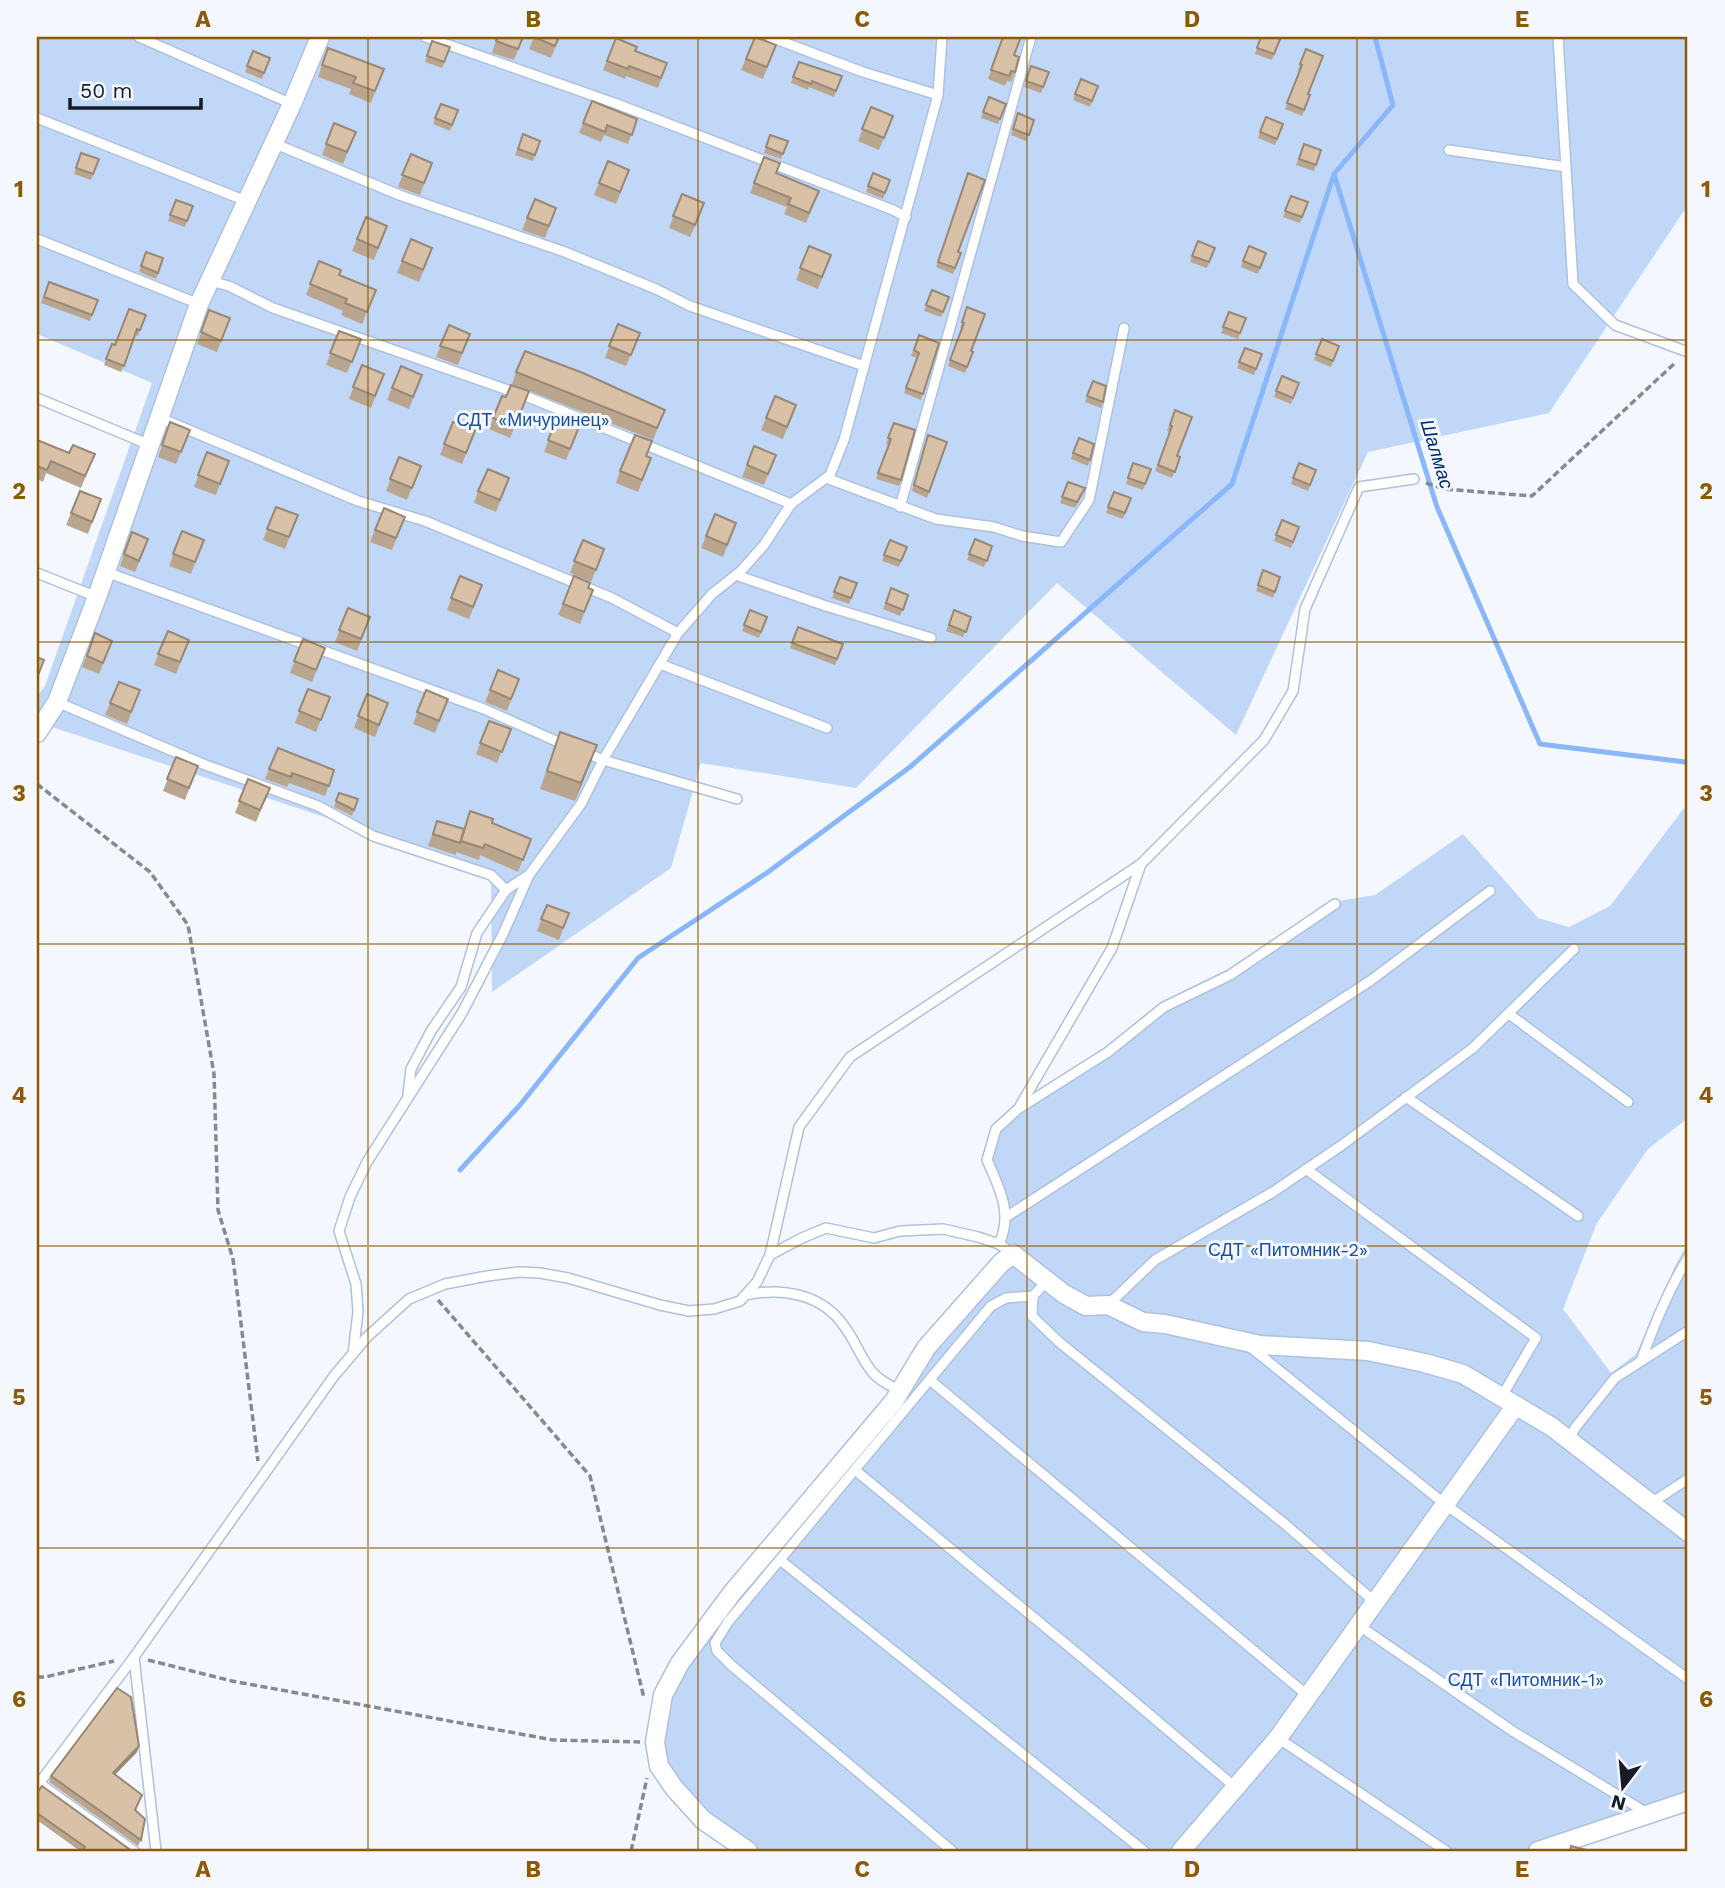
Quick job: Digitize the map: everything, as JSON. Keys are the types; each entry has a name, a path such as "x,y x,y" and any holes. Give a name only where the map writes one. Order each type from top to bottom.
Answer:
{"street":[{"path":"37,733 57,702 97,597 199,304 292,104 320,37"},
{"path":"748,1851 703,1820 674,1788 659,1766 655,1742 663,1695 680,1663 732,1593 894,1401 926,1348 1001,1263 1006,1249 1046,1282 1086,1306 1108,1306 1143,1322 1165,1324 1260,1345 1368,1351 1463,1374 1509,1400 1569,1440 1688,1532"},
{"path":"1181,1851 1278,1738 1446,1505 1509,1400"},
{"path":"1538,1851 1688,1801"}],"lane":[{"path":"138,37 292,104"},
{"path":"426,37 617,104 906,217"},
{"path":"769,37 863,72 938,95"},
{"path":"352,1354 358,1312 356,1284 339,1231 350,1197 367,1162 468,1001 503,934 529,875 581,804 603,760 678,633 712,594 736,575 764,545 791,505 830,475 845,440 938,95 942,37"},
{"path":"900,507 1031,37"},
{"path":"1558,37 1573,284 1615,325 1687,352"},
{"path":"37,118 246,201"},
{"path":"273,143 402,196 565,252 656,289 690,306 864,366"},
{"path":"1449,150 1566,167"},
{"path":"37,239 199,304"},
{"path":"210,281 229,286 273,308 528,397 791,505"},
{"path":"825,478 936,519 993,527 1022,536 1061,542 1088,500 1124,328"},
{"path":"37,398 150,445"},
{"path":"160,418 358,501 425,521 612,598 678,633"},
{"path":"134,1851 38,1784 134,1657 334,1376 367,1337 409,1299 430,1290 445,1284 519,1272 568,1278 690,1311 714,1310 740,1301 757,1282 770,1255 799,1128 850,1057 1140,864 1264,740 1293,691 1305,609 1359,487 1414,479"},
{"path":"106,572 484,709 603,760 737,799"},
{"path":"37,573 97,597"},
{"path":"736,575 930,638"},
{"path":"660,664 827,728"},
{"path":"57,702 203,764 318,806 373,836 491,875 506,890"},
{"path":"1018,1109 1112,948 1140,864"},
{"path":"407,1100 411,1069 431,1031 461,988 477,933 506,890 529,875"},
{"path":"1006,1217 1370,981 1490,891"},
{"path":"770,1255 826,1228 874,1238 900,1231 943,1229 978,1237 1006,1249 1006,1217 1000,1189 987,1160 996,1129 1018,1109 1108,1052 1164,1007 1230,975 1335,904"},
{"path":"1108,1306 1155,1260 1306,1170 1473,1048 1574,949"},
{"path":"1509,1014 1628,1102"},
{"path":"1406,1097 1578,1216"},
{"path":"1306,1170 1536,1338 1509,1400"},
{"path":"1641,1362 1653,1327 1688,1258"},
{"path":"1046,1282 1033,1296 1032,1316 1059,1342 1286,1525 1375,1602"},
{"path":"745,1295 764,1291 782,1292 809,1298 829,1308 844,1325 873,1373 900,1391"},
{"path":"951,1851 717,1651 715,1643 727,1622 991,1306 1006,1298 1033,1296"},
{"path":"1569,1440 1575,1428 1615,1378 1688,1331"},
{"path":"1241,1340 1446,1505 1688,1679"},
{"path":"930,1380 1307,1695"},
{"path":"855,1470 1234,1787"},
{"path":"1651,1503 1688,1479"},
{"path":"780,1560 1143,1851"},
{"path":"1358,1625 1514,1732 1648,1814"},
{"path":"134,1657 156,1851"},
{"path":"1278,1738 1446,1851"}],"path":[{"path":"1414,479 1444,489 1532,496 1687,352"},
{"path":"37,784 150,872 188,925 214,1074 218,1210 233,1259 261,1480"},
{"path":"430,1290 590,1476 645,1702"},
{"path":"37,1677 134,1657 232,1681 553,1740 655,1742 631,1851"}],"green space":[{"name":"СДТ «Мичуринец»","path":"37,37 1688,37 1688,205 1549,413 1368,452 1236,735 1057,583 856,788 701,763 671,868 492,992 491,872 37,722 37,696 45,686 152,383 37,334"},
{"name":"СДТ «Питомник-2»","path":"1684,808 1688,810 1688,1118 1648,1149 1597,1223 1563,1309 1611,1373 1636,1354 1688,1243 1688,1798 1528,1851 1185,1851 1274,1738 1177,1851 754,1851 706,1815 674,1782 658,1747 666,1697 684,1663 929,1350 1016,1252 997,1240 999,1209 982,1161 994,1125 1019,1104 1107,1049 1166,1002 1225,974 1332,902 1375,895 1463,834 1538,918 1569,927 1610,906"}],"building":[{"path":"498,37 523,37 518,49 496,41"},
{"path":"534,37 559,37 555,46"},
{"path":"755,37 776,45 767,67 746,59"},
{"path":"1003,37 1021,37 1014,55 1019,57 1015,72 1011,71 1009,76 991,70"},
{"path":"1261,37 1280,39 1274,54 1257,48"},
{"path":"616,38 637,47 635,51 667,63 661,78 607,61"},
{"path":"432,41 450,47 444,62 427,56"},
{"path":"328,48 384,69 375,91 353,83 356,77 322,65"},
{"path":"1306,49 1323,56 1304,110 1287,103"},
{"path":"253,51 270,58 264,73 247,66"},
{"path":"799,62 842,76 836,91 793,77"},
{"path":"1031,66 1049,72 1043,87 1026,81"},
{"path":"1081,79 1098,86 1092,101 1075,94"},
{"path":"989,97 1006,104 1000,119 983,112"},
{"path":"592,101 637,119 632,135 607,125 605,132 583,123"},
{"path":"441,104 458,110 452,125 435,118"},
{"path":"871,107 893,116 884,138 862,129"},
{"path":"1018,113 1034,120 1029,135 1013,129"},
{"path":"1266,117 1283,124 1277,139 1260,132"},
{"path":"334,123 356,132 347,152 326,144"},
{"path":"523,134 540,141 535,155 518,149"},
{"path":"770,135 788,141 783,154 766,147"},
{"path":"1304,144 1321,150 1316,165 1299,159"},
{"path":"81,153 99,159 93,174 76,168"},
{"path":"411,154 432,163 424,183 402,175"},
{"path":"764,157 780,163 776,173 819,191 809,213 788,204 791,198 754,183"},
{"path":"608,161 629,170 620,192 599,183"},
{"path":"873,173 890,180 885,193 868,186"},
{"path":"968,173 985,180 958,252 961,253 955,268 938,262"},
{"path":"682,194 704,203 695,225 673,216"},
{"path":"1291,196 1308,202 1302,217 1285,211"},
{"path":"535,199 556,208 549,226 527,218"},
{"path":"176,200 193,206 187,221 170,215"},
{"path":"366,217 387,226 378,248 357,239"},
{"path":"411,239 432,248 423,270 402,261"},
{"path":"1198,241 1215,248 1209,262 1192,256"},
{"path":"809,246 831,255 822,277 800,268"},
{"path":"1249,246 1266,253 1260,268 1243,261"},
{"path":"146,252 163,258 158,273 141,266"},
{"path":"319,261 341,270 339,275 376,290 367,312 345,303 347,299 310,284"},
{"path":"49,282 98,300 92,315 44,297"},
{"path":"932,290 949,297 943,312 926,305"},
{"path":"967,307 985,314 967,367 950,360"},
{"path":"129,309 146,315 140,330 137,329 124,366 106,359 112,344 115,345"},
{"path":"209,310 230,318 221,341 201,332"},
{"path":"1229,312 1246,318 1240,333 1223,327"},
{"path":"618,324 640,333 631,355 609,346"},
{"path":"449,325 470,334 462,353 440,346"},
{"path":"339,331 361,339 352,362 330,353"},
{"path":"919,335 939,343 923,394 906,388 919,353 914,350"},
{"path":"1322,339 1339,346 1333,361 1316,354"},
{"path":"1245,348 1262,354 1256,369 1239,362"},
{"path":"525,351 583,373 665,410 657,428 516,372"},
{"path":"362,365 384,374 375,396 353,387"},
{"path":"401,366 422,375 413,397 392,388"},
{"path":"1282,376 1299,383 1293,398 1276,391"},
{"path":"1093,381 1106,386 1103,402 1087,396"},
{"path":"511,385 529,391 515,427 493,418 502,396 506,397"},
{"path":"775,396 796,405 787,427 766,418"},
{"path":"1175,410 1192,417 1177,456 1180,457 1175,472 1158,465"},
{"path":"557,418 579,427 570,449 548,440"},
{"path":"170,422 190,430 181,452 162,445"},
{"path":"453,422 475,431 466,453 444,444"},
{"path":"894,423 915,430 901,480 878,473"},
{"path":"635,435 652,441 646,456 651,458 642,480 620,471"},
{"path":"928,435 947,442 929,492 914,485"},
{"path":"1079,438 1094,444 1090,460 1073,453"},
{"path":"37,440 69,453 73,445 95,454 85,476 51,461 47,470 37,466"},
{"path":"754,446 776,455 768,474 747,465"},
{"path":"207,452 229,461 220,484 198,475"},
{"path":"399,457 421,466 412,488 390,479"},
{"path":"1133,463 1151,469 1145,484 1128,478"},
{"path":"1299,463 1316,470 1310,485 1293,478"},
{"path":"488,469 509,478 500,500 478,491"},
{"path":"1068,482 1085,488 1077,502 1062,497"},
{"path":"80,491 101,499 92,522 71,513"},
{"path":"1114,492 1131,498 1125,513 1108,507"},
{"path":"276,507 298,515 289,537 267,529"},
{"path":"384,508 405,517 396,538 375,530"},
{"path":"715,514 736,523 727,545 706,536"},
{"path":"1282,520 1299,527 1293,542 1276,535"},
{"path":"182,531 204,540 195,562 173,554"},
{"path":"132,532 148,539 139,561 124,554"},
{"path":"975,539 992,546 987,561 969,554"},
{"path":"583,540 604,549 596,570 574,561"},
{"path":"890,540 907,547 901,561 884,555"},
{"path":"1263,570 1280,577 1275,592 1258,585"},
{"path":"460,576 482,585 473,607 451,598"},
{"path":"574,576 590,583 588,588 593,590 584,612 563,604"},
{"path":"840,577 857,583 851,598 834,592"},
{"path":"891,588 908,595 903,610 886,603"},
{"path":"348,608 370,617 361,639 339,630"},
{"path":"750,610 767,617 761,632 744,625"},
{"path":"954,610 971,617 966,632 949,625"},
{"path":"798,627 843,644 837,659 792,643"},
{"path":"168,631 189,640 180,662 158,654"},
{"path":"95,633 112,641 103,663 87,656"},
{"path":"303,639 325,648 316,670 294,661"},
{"path":"37,657 44,660 37,678"},
{"path":"498,670 519,679 511,699 490,690"},
{"path":"119,682 140,690 131,712 110,703"},
{"path":"308,689 330,697 321,720 299,711"},
{"path":"426,690 448,699 439,721 417,712"},
{"path":"367,694 388,703 379,725 358,716"},
{"path":"489,721 511,729 502,752 480,743"},
{"path":"560,732 597,745 581,783 547,771"},
{"path":"278,748 334,770 329,786 292,773 291,777 269,769"},
{"path":"176,757 198,766 189,788 167,779"},
{"path":"248,779 270,788 260,810 239,801"},
{"path":"339,793 358,799 354,810 336,801"},
{"path":"470,811 493,819 492,823 531,839 523,860 485,844 483,848 461,841"},
{"path":"437,821 464,829 460,843 433,834"},
{"path":"547,905 569,913 563,928 541,919"},
{"path":"117,1688 131,1697 139,1746 113,1773 142,1795 135,1810 145,1819 141,1840 51,1776"},
{"path":"42,1786 132,1851 82,1851 85,1847 37,1813 37,1793"},
{"path":"1571,1846 1590,1851 1570,1851"}],"waterway":[{"name":"Шалмас","path":"1375,37 1393,105 1334,174 1437,507 1540,744 1688,764"},
{"path":"460,1170 520,1105 638,958 768,872 910,767 1232,484 1334,174"}],"park label":[{"name":"СДТ «Питомник-1»","path":"1526,1679"}]}
